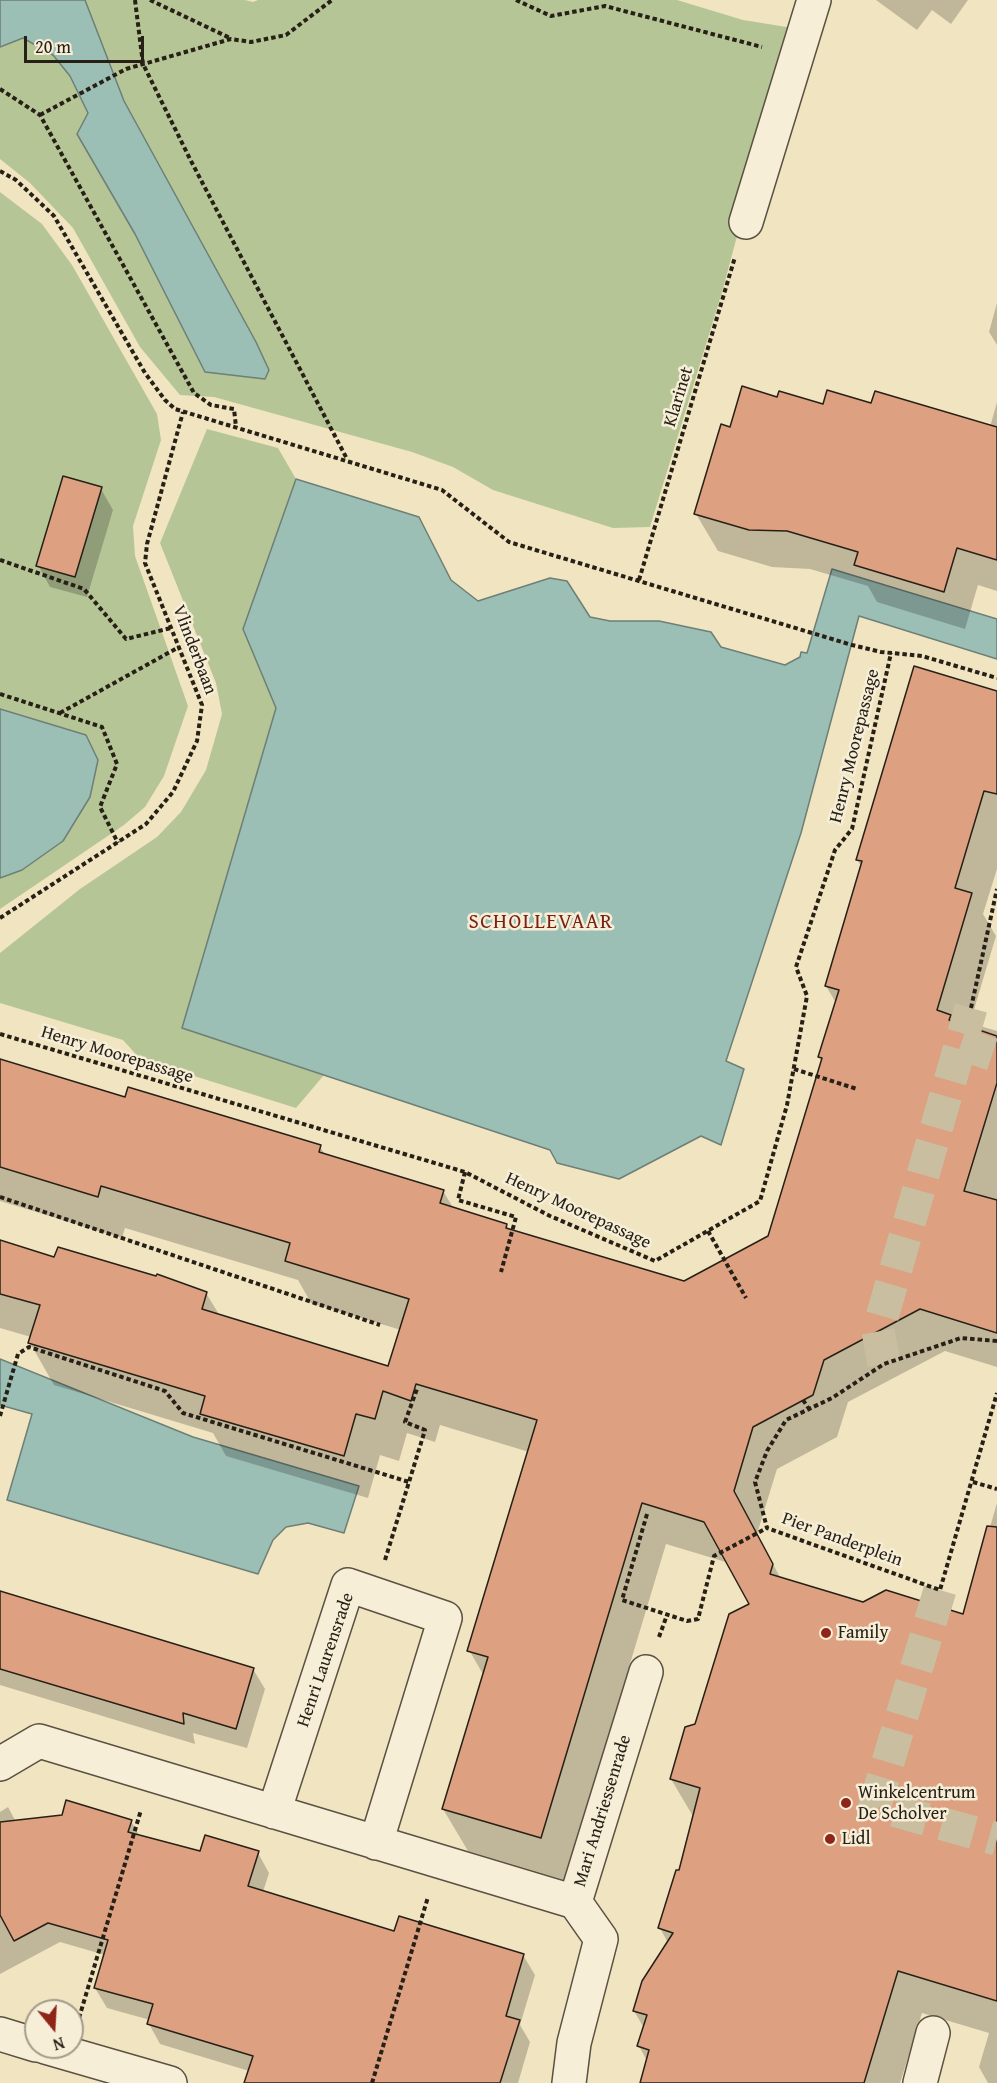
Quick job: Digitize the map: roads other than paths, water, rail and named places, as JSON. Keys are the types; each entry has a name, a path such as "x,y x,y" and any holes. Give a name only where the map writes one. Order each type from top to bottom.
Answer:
{"street":[{"path":"746,222 814,0"},
{"name":"Henri Laurensrade","path":"274,1812 348,1585 445,1618 376,1843"},
{"name":"Mari Andriessenrade","path":"569,2083 574,2043 601,1939 574,1902 646,1672"},
{"path":"0,1764 39,1741 574,1902"},
{"path":"920,2083 933,2033"},
{"path":"0,2034 24,2041"},
{"path":"84,2058 170,2083"}],"water":[{"path":"0,0 85,0 124,101 256,342 269,370 265,379 205,372 135,234 77,134 88,113 70,76 53,55 23,38 0,47"},
{"path":"296,479 419,517 451,580 478,601 550,578 567,581 590,617 610,621 659,621 711,632 721,647 785,665 800,657 801,652 807,653 832,569 997,619 997,659 859,616 801,833 726,1061 744,1069 721,1145 701,1136 619,1179 557,1163 550,1150 182,1028 276,708 243,629"},
{"path":"0,709 86,735 98,760 90,797 63,841 22,870 0,878"},
{"path":"0,1359 193,1437 359,1486 344,1533 308,1523 286,1527 273,1540 258,1574 7,1500 32,1414 0,1405"}],"tunnel":[{"path":"884,1364 878,1331 971,1008"},
{"path":"961,1044 997,1056"},
{"path":"940,1590 875,1805 997,1839"}],"place":[{"name":"Family","path":"826,1633"},
{"name":"Winkelcentrum De Scholver","path":"846,1803"},
{"name":"Lidl","path":"830,1839"}],"district":[{"name":"SCHOLLEVAAR","path":"541,923"}]}
